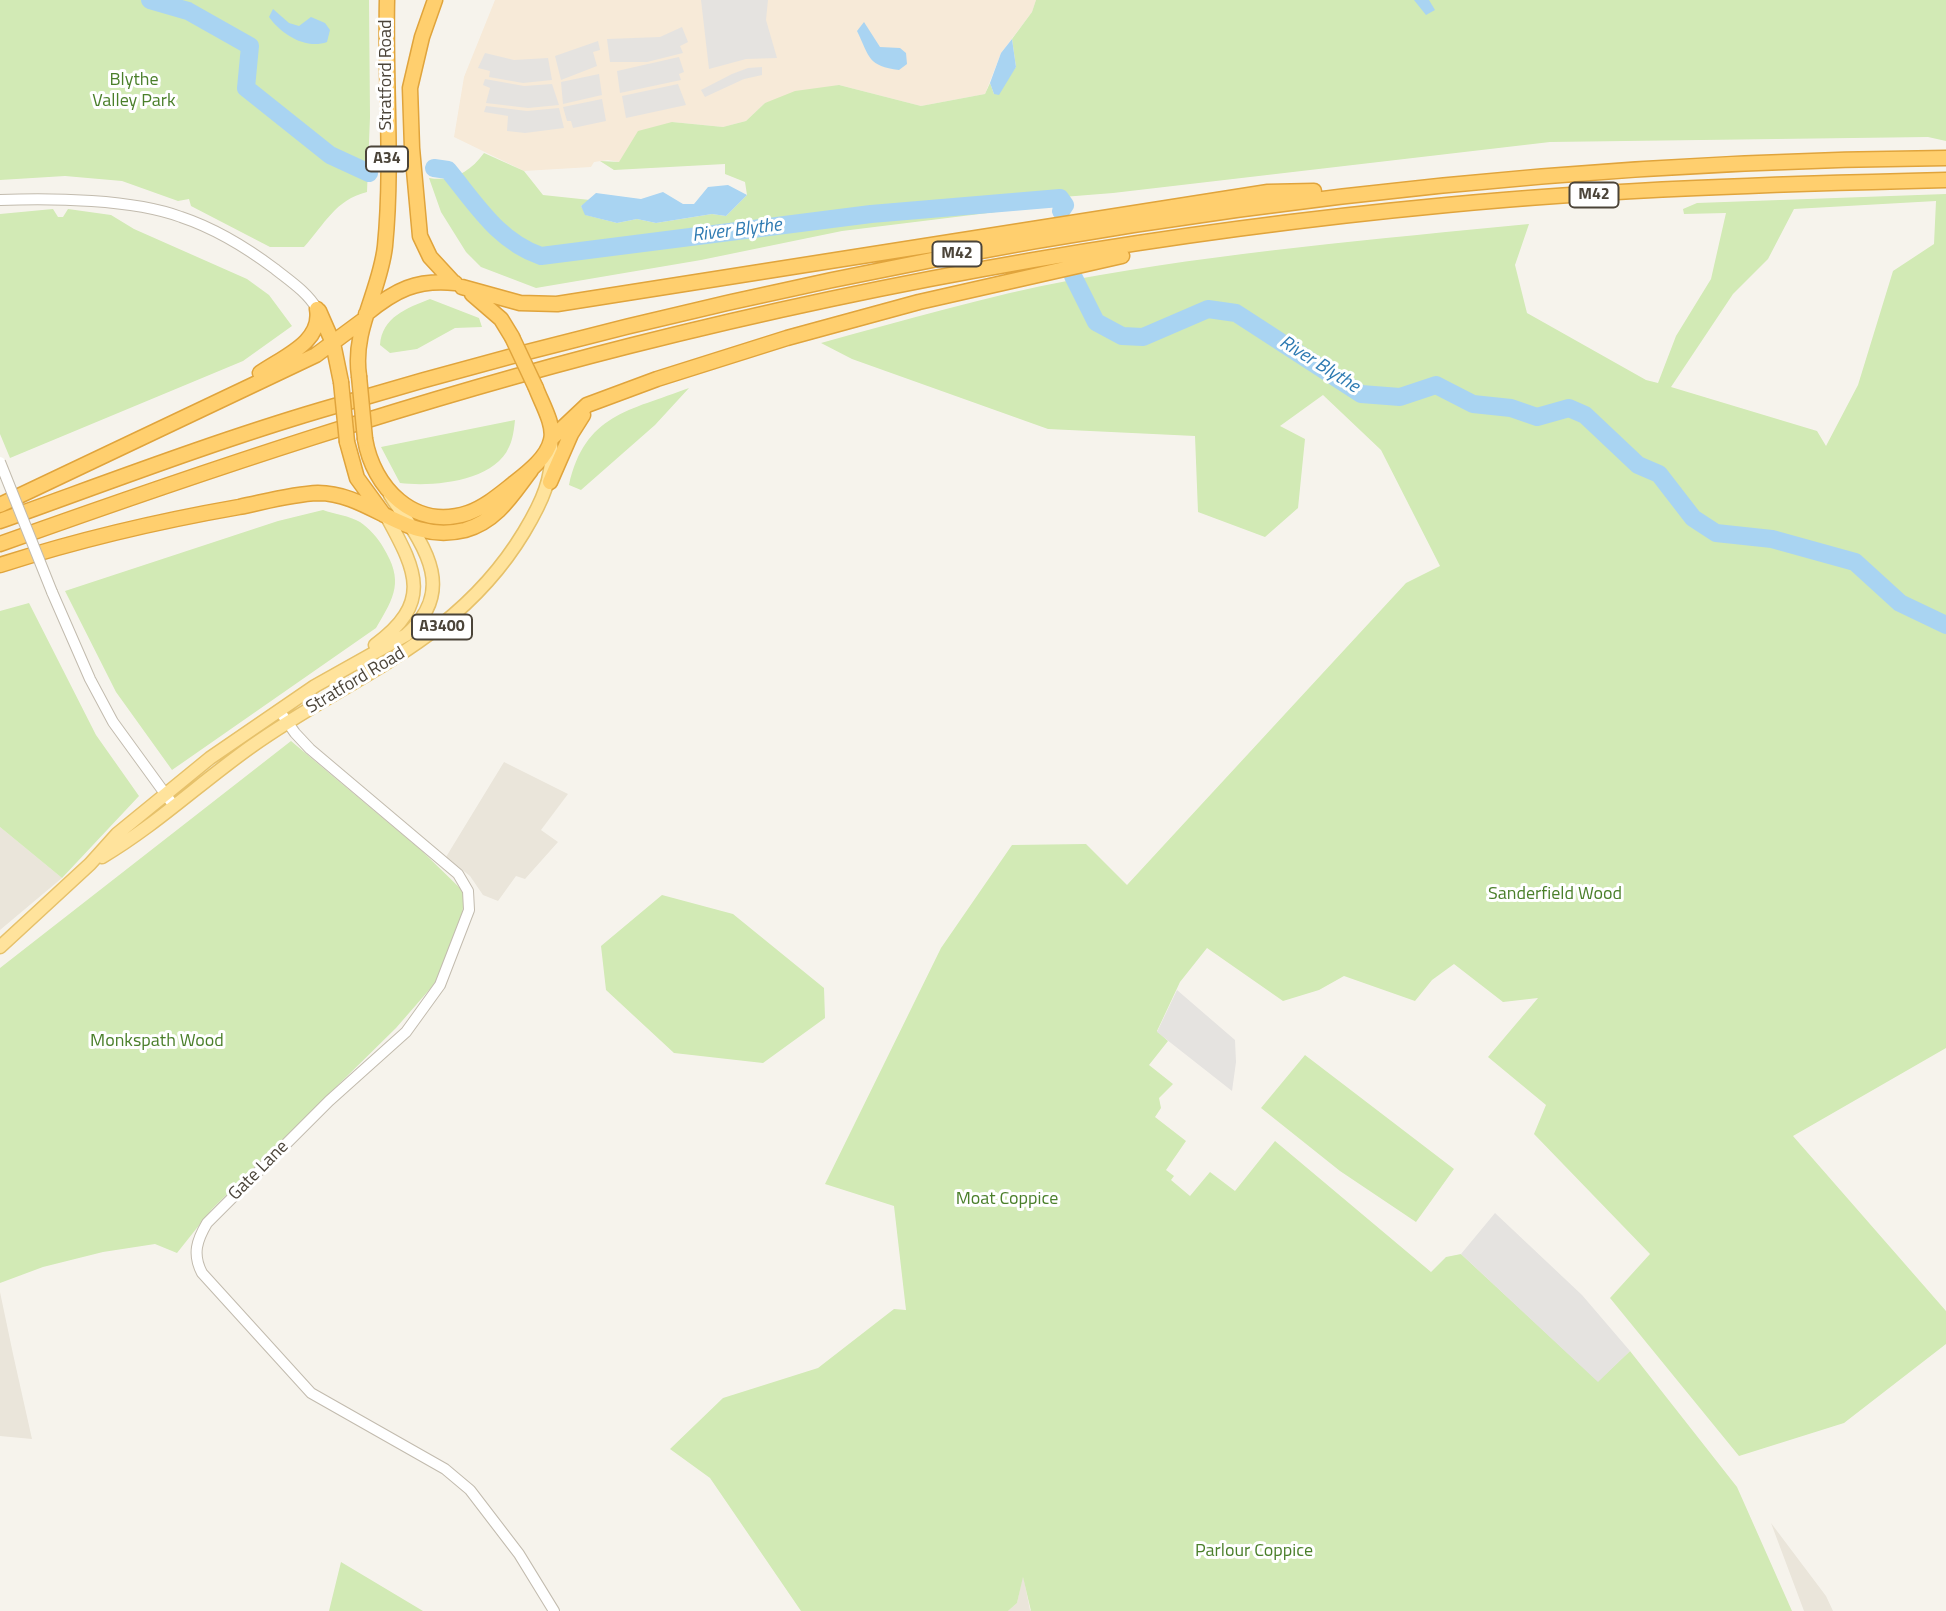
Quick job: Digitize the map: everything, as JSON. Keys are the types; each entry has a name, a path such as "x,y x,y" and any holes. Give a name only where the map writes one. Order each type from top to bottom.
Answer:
{"highway":[{"name":"Stratford Road","path":"363,318 384,248 387,0"},
{"name":"Stratford Road","path":"435,0 422,37 411,88 412,148 420,236 430,257 458,285"},
{"name":"M42","path":"0,521 316,411 611,329 880,268 1011,243 1123,225 1394,190 1626,170 1844,159 1946,158"},
{"name":"M42","path":"0,544 238,460 629,346 891,287 1242,228 1448,205 1717,186 1946,180"},
{"path":"0,505 316,355 395,291 416,283 458,285 520,303 557,304 1268,192 1394,190"},
{"path":"551,440 578,410 600,400 787,338 906,306 1242,228"},
{"name":"A34","path":"363,318 357,361 365,439 372,469 390,495 421,513 459,515 482,506 531,470 551,440 536,388 512,337 488,306 458,285"},
{"path":"317,309 333,343 341,382 347,442 357,478 387,519"},
{"path":"230,394 313,334 319,320 317,309"},
{"path":"550,482 578,422 600,400"},
{"path":"0,565 191,516 318,494 341,497 412,529 454,532 479,525 503,508 531,470"}],"main road":[{"name":"Stratford Road","path":"90,864 125,843 287,723 384,666 463,610 517,545 550,482 551,440"},
{"name":"Stratford Road","path":"0,947 90,864 117,834 166,794 278,710 406,635 425,613 434,587 433,572 412,529 390,495"},
{"path":"329,678 396,628 411,607 414,571 387,519"}],"street":[{"path":"0,200 41,198 114,204 180,216 264,261 297,286 317,309"},
{"path":"0,463 90,680 113,722 174,806"},
{"name":"Gate Lane","path":"278,710 310,749 458,874 468,891 469,910 440,985 406,1032 329,1101 207,1223 199,1237 196,1262 202,1273 311,1393 445,1469 470,1490 519,1554 554,1611"}],"shaded area":[{"path":"495,0 1036,0 1032,12 1001,53 985,94 921,106 839,85 765,103 746,121 723,127 672,122 619,162 608,160 594,162 591,167 524,171 454,137 464,77"},
{"path":"701,0 768,0 766,20 777,58 746,59 709,69"},
{"path":"682,27 688,42 680,46 683,53 647,62 610,62 607,39 660,37"},
{"path":"598,41 600,50 593,52 597,66 561,80 555,56"},
{"path":"485,53 514,60 548,58 552,80 523,83 489,77 490,71 478,68"},
{"path":"679,57 684,72 679,74 681,80 620,93 617,71"},
{"path":"762,67 762,75 744,79 705,97 701,90 732,74 748,68"},
{"path":"599,74 602,95 563,104 561,82"},
{"path":"485,79 524,86 552,84 559,105 528,108 486,103 490,88 483,85"},
{"path":"678,84 686,105 626,118 622,96"},
{"path":"602,99 606,121 573,128 571,121 567,121 563,107"},
{"path":"486,106 527,111 559,108 564,128 525,133 507,131 508,116 484,112"},
{"path":"504,762 568,794 541,830 558,842 525,879 516,876 498,901 483,895 470,876 446,857"},
{"path":"0,827 62,878 0,930"},
{"path":"1177,990 1235,1040 1236,1062 1232,1091 1157,1032"},
{"path":"1495,1213 1582,1295 1630,1351 1598,1382 1461,1254"},
{"path":"0,1292 13,1354 32,1439 0,1436"},
{"path":"1771,1523 1826,1596 1833,1611 1804,1611"},
{"path":"1023,1575 1030,1610 1034,1611 1008,1611 1017,1603"}],"green space":[{"name":"Blythe Valley Park","path":"0,0 369,0 370,117 367,192 339,207 304,247 270,247 191,206 189,199 178,201 122,181 65,176 0,180"},
{"path":"1036,0 1946,0 1946,141 1928,137 1550,142 1113,193 1000,202 996,212 842,231 701,260 536,288 481,267 466,252 441,212 429,178 446,178 460,174 484,153 524,171 543,195 590,200 581,206 586,215 617,223 637,219 656,223 712,214 726,216 747,195 745,182 725,174 725,164 614,170 600,161 619,162 638,131 672,122 723,127 746,121 765,103 795,91 839,85 921,106 985,94 990,83 994,94 1016,67 1012,39 1032,12"},
{"path":"1946,194 1946,1048 1793,1136 1946,1311 1946,1344 1844,1423 1739,1456 1610,1298 1650,1254 1534,1134 1546,1105 1488,1057 1538,998 1503,1002 1454,964 1432,980 1415,1001 1344,976 1319,990 1283,1001 1207,948 1180,982 1157,1031 1168,1041 1149,1065 1173,1084 1159,1098 1161,1108 1155,1117 1186,1141 1166,1170 1174,1176 1171,1180 1190,1196 1210,1172 1235,1191 1275,1141 1431,1272 1446,1257 1461,1254 1598,1381 1630,1351 1737,1487 1792,1611 1031,1611 1023,1577 1017,1603 1008,1611 801,1611 710,1478 670,1449 723,1398 818,1368 894,1309 906,1310 894,1206 825,1184 941,948 1012,845 1086,844 1127,885 1406,583 1440,566 1381,450 1323,395 1280,426 1305,439 1298,508 1265,537 1198,512 1195,436 1048,429 852,359 821,343 1009,293 1129,270 1300,247 1529,224 1515,265 1527,313 1646,380 1658,383 1676,336 1711,279 1726,213 1684,214 1683,209 1697,203","holes":["1936,201 1934,244 1893,271 1858,385 1826,446 1817,431 1671,387 1733,294 1768,259 1794,209"]},
{"path":"53,209 58,217 63,217 68,209 111,215 134,229 247,279 269,295 292,326 243,361 10,458 0,434 0,214"},
{"path":"430,299 479,318 482,327 455,328 417,349 390,353 380,345 385,327 397,315"},
{"path":"689,388 655,425 581,490 569,485 576,461 598,429 629,410"},
{"path":"515,420 510,444 501,459 490,468 461,480 428,484 400,483 381,447"},
{"path":"323,510 360,522 373,533 390,559 395,579 394,588 383,617 376,628 172,770 116,692 65,591 278,521"},
{"path":"29,603 96,735 139,796 62,878 0,827 0,611"},
{"name":"Monkspath Wood","path":"291,741 422,851 464,892 462,922 436,982 396,1028 212,1209 177,1253 155,1244 103,1252 43,1267 0,1283 0,968"},
{"path":"662,895 733,914 824,988 825,1018 763,1063 674,1053 606,990 601,946"},
{"path":"1305,1055 1454,1169 1416,1222 1340,1171 1261,1108"},
{"path":"341,1562 423,1611 329,1611"}],"water":[{"path":"1414,0 1429,0 1435,10 1426,15"},
{"path":"273,9 289,23 299,26 311,17 325,23 330,30 327,42 311,44 295,39 269,17"},
{"path":"864,22 880,47 900,48 906,53 907,64 899,70 881,66 871,59 857,31"},
{"path":"1012,39 1016,67 999,95 994,94 990,83 1001,53"},
{"path":"728,185 747,195 726,216 712,214 656,223 637,219 617,223 585,215 581,206 596,193 641,199 663,192 683,204 694,204 708,187"}],"waterway":[{"name":"River Blythe","path":"150,0 188,11 250,46 246,88 330,155 369,173"},
{"name":"River Blythe","path":"434,168 448,170 500,231 512,241 541,256 871,214 1060,198 1065,205 1061,211"},
{"name":"River Blythe","path":"1073,276 1096,322 1122,336 1143,337 1208,309 1236,313 1361,394 1400,397 1436,385 1473,404 1511,408 1537,417 1569,408 1585,415 1638,465 1659,474 1693,518 1716,533 1772,539 1855,562 1900,603 1946,625"}],"park label":[{"name":"Sanderfield Wood","path":"1555,895"},
{"name":"Moat Coppice","path":"1007,1200"},
{"name":"Parlour Coppice","path":"1254,1552"}]}
